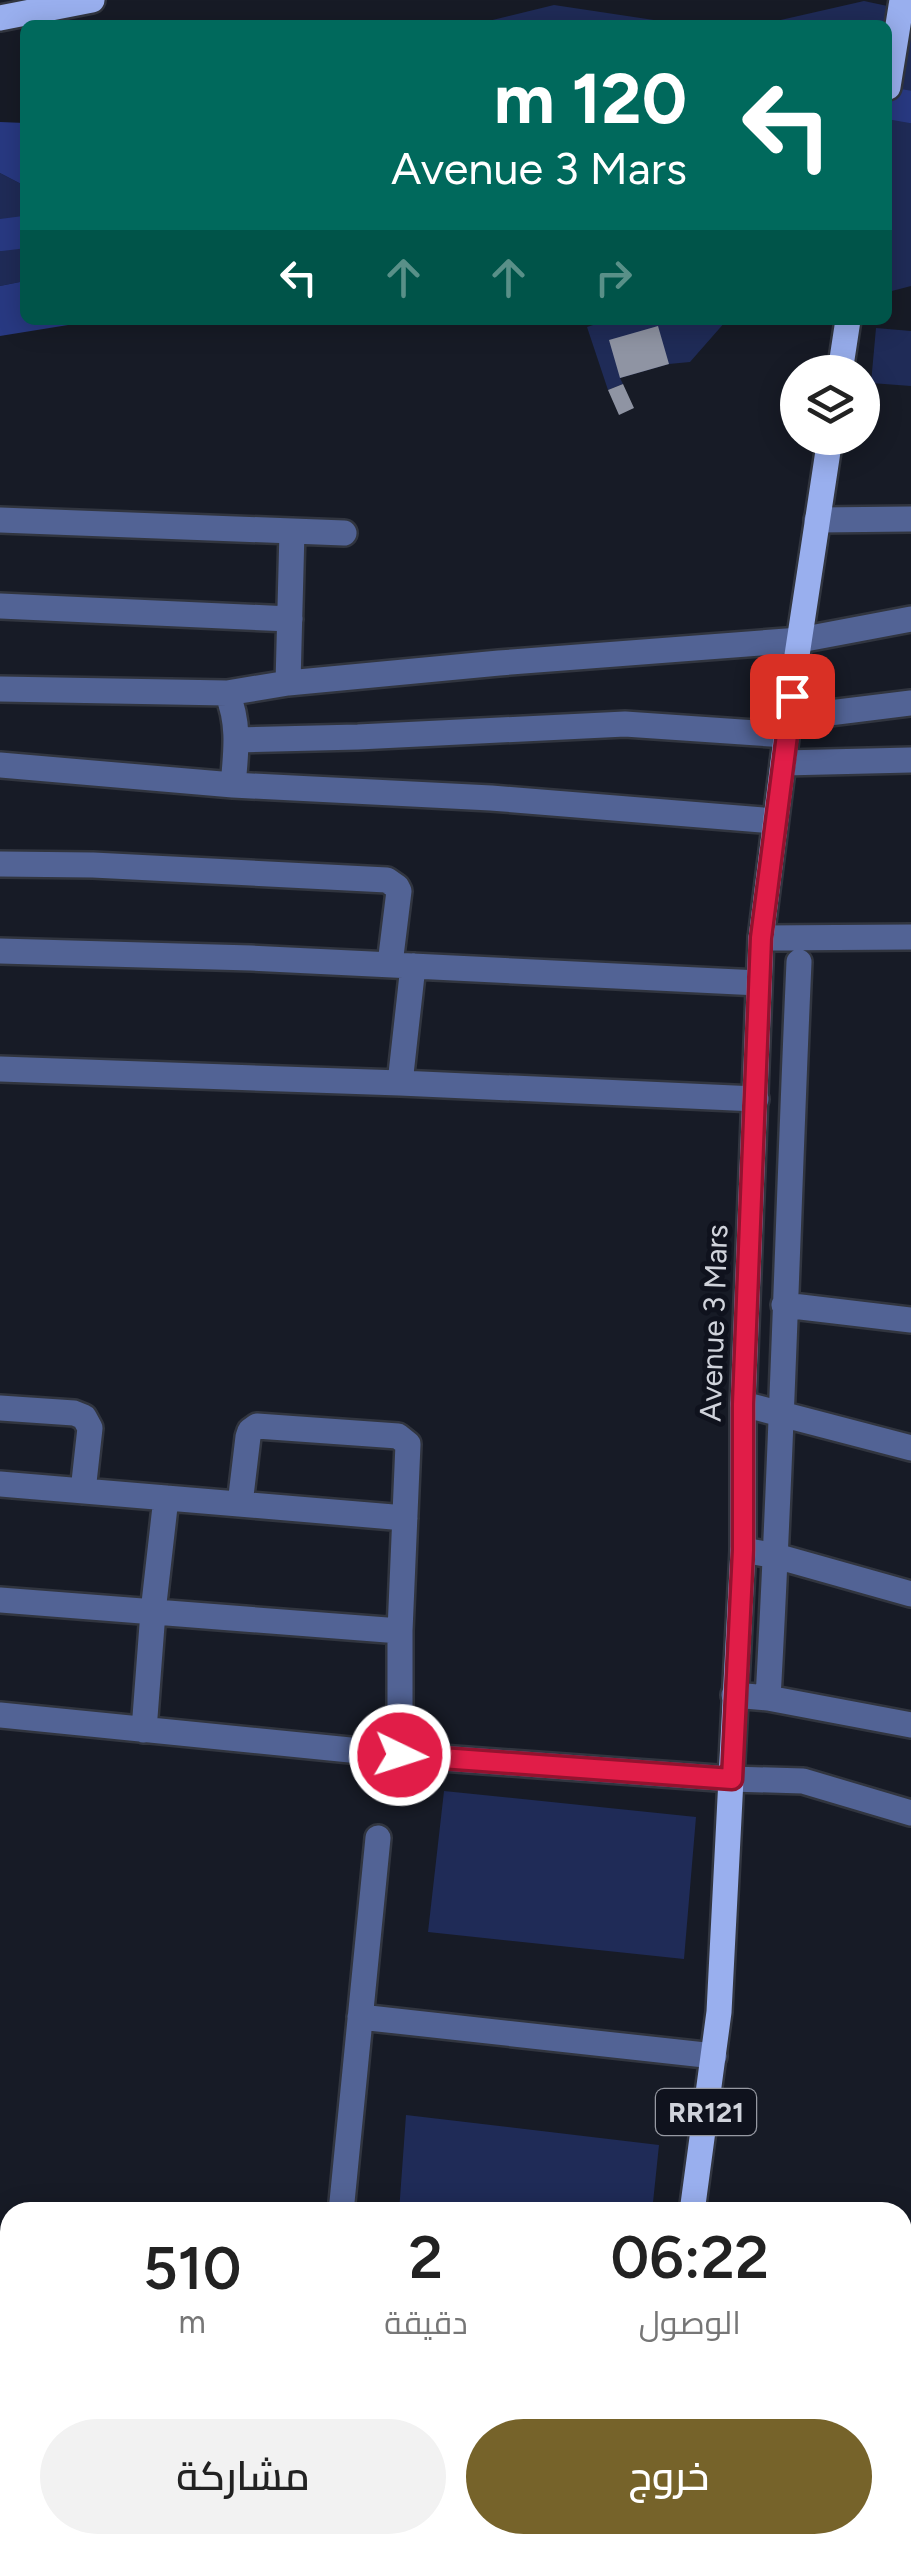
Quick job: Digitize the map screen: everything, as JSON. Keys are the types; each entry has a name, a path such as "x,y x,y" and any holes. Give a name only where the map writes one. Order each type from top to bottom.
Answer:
{"main road":[{"path":"0,18 92,0"},
{"path":"892,62 902,0"},
{"path":"843,355 847,325"},
{"name":"Avenue 3 Mars","path":"693,2202 720,1992 732,1779 743,1550 743,1404 761,938 787,726 827,455"}],"street":[{"path":"817,520 911,519"},
{"path":"0,520 344,533"},
{"path":"288,683 292,531"},
{"path":"0,606 290,619"},
{"path":"0,688 227,694 288,683 499,662 800,640 911,619"},
{"path":"227,694 237,740 233,785"},
{"path":"237,740 625,724 787,726 911,703"},
{"path":"783,762 911,760"},
{"path":"0,765 233,785 491,798 775,820"},
{"path":"0,864 387,880 399,891 400,1083"},
{"path":"761,938 911,937"},
{"path":"0,952 251,958 759,983"},
{"path":"768,1698 799,962"},
{"path":"0,1068 756,1099"},
{"path":"784,1305 911,1320"},
{"path":"743,1404 911,1448"},
{"path":"0,1408 84,1417 90,1428 84,1492"},
{"path":"240,1504 250,1432 257,1426 401,1437 408,1444 400,1632 400,1755"},
{"path":"0,1484 404,1518"},
{"path":"144,1730 166,1498"},
{"path":"743,1550 911,1594"},
{"path":"0,1600 400,1632"},
{"path":"734,1695 911,1725"},
{"path":"0,1715 400,1755 802,1781 911,1812"},
{"path":"342,2202 378,1838"},
{"path":"360,2017 714,2056"}],"shaded area":[{"path":"864,1 911,11 911,286 892,291 892,20 781,20"},
{"path":"554,5 654,20 492,20"},
{"path":"0,122 20,123 20,183 0,173"},
{"path":"0,173 20,183 20,282 0,286"},
{"path":"20,282 20,325 68,325 0,336 0,286"},
{"path":"722,325 690,362 620,378 623,384 608,390 587,327"},
{"path":"876,328 911,331 911,386 880,384 880,355 874,355"},
{"path":"444,1791 696,1817 684,1959 428,1932"},
{"path":"406,2115 659,2145 653,2202 400,2202"}],"building":[{"path":"658,326 669,364 620,378 609,340"},
{"path":"623,384 634,408 619,415 608,390"}],"waterway":[{"path":"892,104 911,107"},
{"path":"0,235 20,233"}],"route":[{"path":"400,1755 732,1779 743,1550 743,1404 761,938 792,696"}]}
